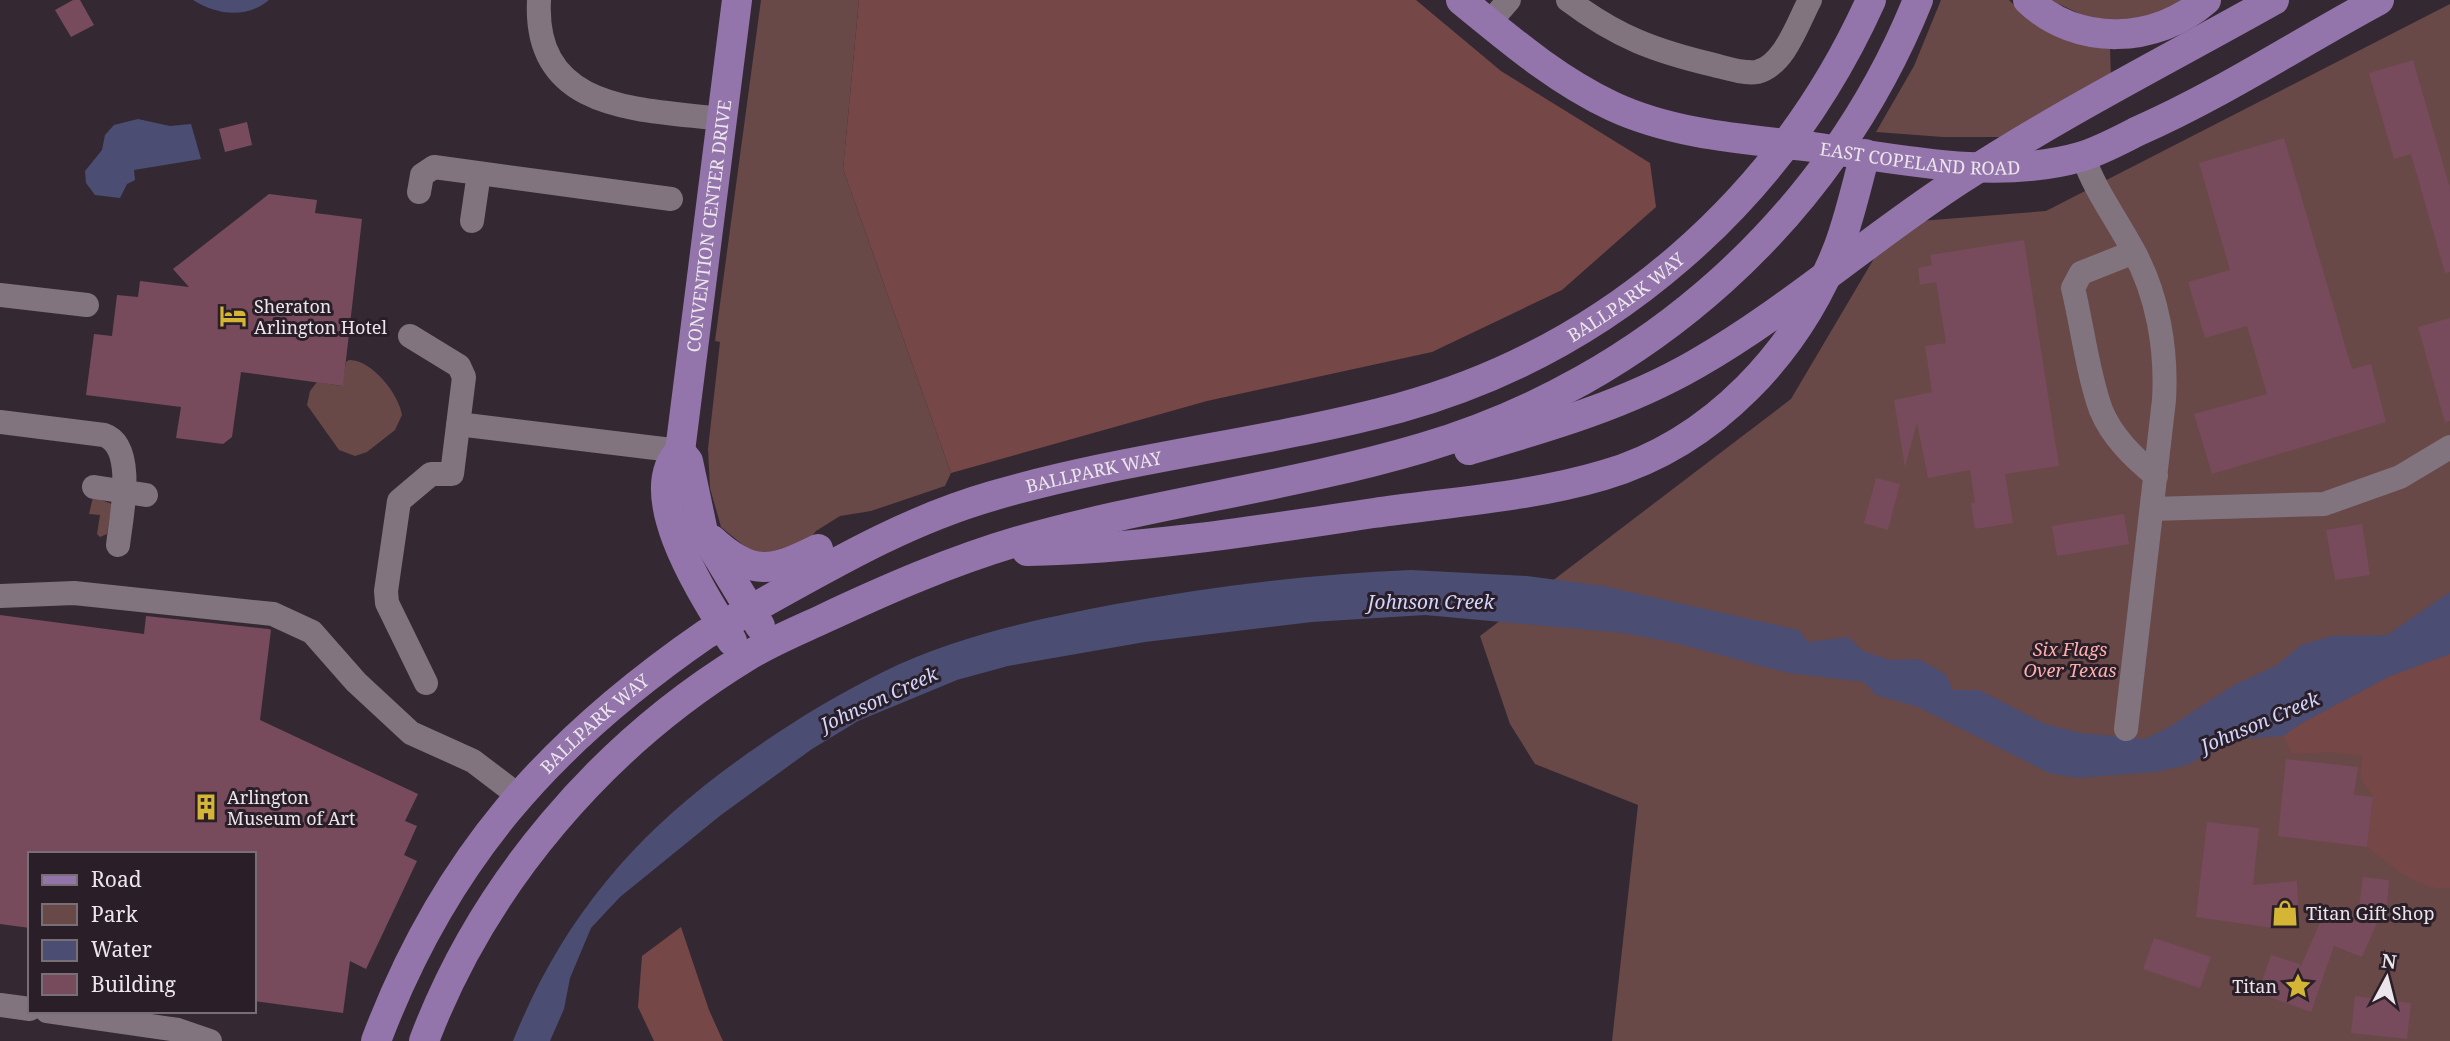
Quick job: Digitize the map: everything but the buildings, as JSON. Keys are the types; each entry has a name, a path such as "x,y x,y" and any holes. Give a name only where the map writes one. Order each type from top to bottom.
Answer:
{"main road":[{"name":"CONVENTION CENTER DRIVE","path":"737,0 680,451 672,460 666,478 673,527 742,659"},
{"name":"EAST COPELAND ROAD","path":"1461,0 1555,75 1635,116 1684,130 1865,154 1969,165 2011,166 2083,156 2180,113 2379,0"},
{"path":"424,1041 448,985 475,935 520,864 552,824 636,739 742,659 770,643 907,580 984,552 1086,525 1255,489 1428,446 1535,405 1646,341 1743,262 1798,203 1838,150 1898,46 1918,0"},
{"path":"2028,0 2061,22 2096,33 2113,35 2164,25 2206,0"},
{"path":"1255,489 1373,475 1554,426 1613,405 1669,379 1772,315 1962,178 2070,113 2269,3"},
{"name":"BALLPARK WAY","path":"376,1041 400,981 433,916 473,851 548,763 621,696 689,645 871,542 935,513 994,495 1352,419 1470,384 1553,345 1618,306 1653,281 1740,202 1791,140 1828,85 1865,13"},
{"path":"984,552 1077,550 1281,527 1559,486 1607,474 1652,457 1692,434 1725,408 1768,367 1802,323 1838,248 1865,154"},
{"name":"CONVENTION CENTER DRIVE","path":"680,451 688,461 703,531 770,643"},
{"path":"703,531 738,559 770,567 782,567 842,537 871,542"},
{"path":"519,796 552,824"}],"lane":[{"path":"539,0 541,31 549,56 580,91 611,104 722,119"},
{"path":"1489,23 1510,0"},
{"path":"1568,0 1594,20 1656,51 1730,69 1757,72 1779,58 1810,0"},
{"path":"2083,156 2094,188 2134,252 2158,319 2166,361 2156,476 2126,729"},
{"path":"419,192 422,175 434,167 671,199"},
{"path":"472,221 479,173"},
{"path":"2134,252 2081,272 2073,288 2101,409 2127,449 2156,476"},
{"path":"0,295 86,305"},
{"path":"410,336 453,362 463,372 452,474 431,474 400,501 386,591 387,603 426,682"},
{"path":"0,422 111,438 121,451 135,493 118,545"},
{"path":"458,424 680,451"},
{"path":"2152,509 2323,503 2400,477 2450,447"},
{"path":"94,487 135,493"},
{"path":"0,596 74,593 273,614 312,632 356,682 411,733 474,761 519,796"},
{"path":"0,1005 28,1009"},
{"path":"61,1013 178,1030 210,1041"}],"green space":[{"path":"761,0 859,0 843,169 951,473 945,486 871,511 840,516 816,531 808,541 766,553 749,550 721,527 710,488 708,449 720,342 715,341"},
{"path":"1941,0 2009,0 2031,20 2055,35 2081,44 2110,49 2111,77 2006,137 1943,137 1876,132 1914,66"},
{"path":"2050,0 2185,0 2141,20 2091,19"},
{"name":"Six Flags Over Texas","path":"2450,4 2450,1041 1612,1041 1638,805 1535,764 1510,724 1480,636 1791,399 1895,223 2046,211"},
{"path":"349,360 366,365 383,379 396,397 402,415 395,430 367,452 355,456 339,450 307,405 310,391 317,382 342,386 346,362"},
{"path":"93,497 112,504 107,534 100,537 97,534 100,515 89,514"}],"shaded area":[{"path":"859,0 1416,0 1501,71 1650,163 1656,207 1562,290 1432,352 1207,401 951,473 843,169"},
{"path":"2450,654 2450,888 2438,888 2416,882 2367,847 2373,797 2360,777 2362,756 2331,752 2292,754 2283,736 2300,724 2390,676"},
{"path":"681,927 709,1010 723,1041 654,1041 638,1007 642,956"}],"water":[{"path":"193,0 269,0 251,10 231,13 211,9"},
{"path":"138,119 170,126 191,124 201,159 134,170 135,180 127,184 120,198 95,195 86,183 85,171 102,150 105,135 114,125"},
{"name":"Johnson Creek","path":"1411,570 1527,576 1603,586 1799,630 1808,642 1848,637 1863,651 1890,660 1919,659 1945,674 1953,690 1979,690 2045,724 2081,733 2145,739 2169,727 2234,685 2277,665 2301,645 2332,636 2387,635 2450,592 2450,654 2390,676 2300,724 2283,736 2240,739 2187,765 2156,772 2076,778 2049,773 1918,707 1876,695 1864,682 1788,673 1675,643 1623,633 1425,615 1312,622 1145,642 1008,666 957,680 858,721 812,749 721,815 620,897 591,928 570,978 564,1009 550,1041 513,1041 551,961 598,891 625,859 687,800 722,772 800,718 841,694 939,648 1027,623 1086,610 1263,582"}],"place":[{"name":"Sheraton Arlington Hotel","path":"233,316"},
{"name":"Arlington Museum of Art","path":"206,807"},
{"name":"Titan Gift Shop","path":"2285,913"},
{"name":"Titan","path":"2298,986"}]}
